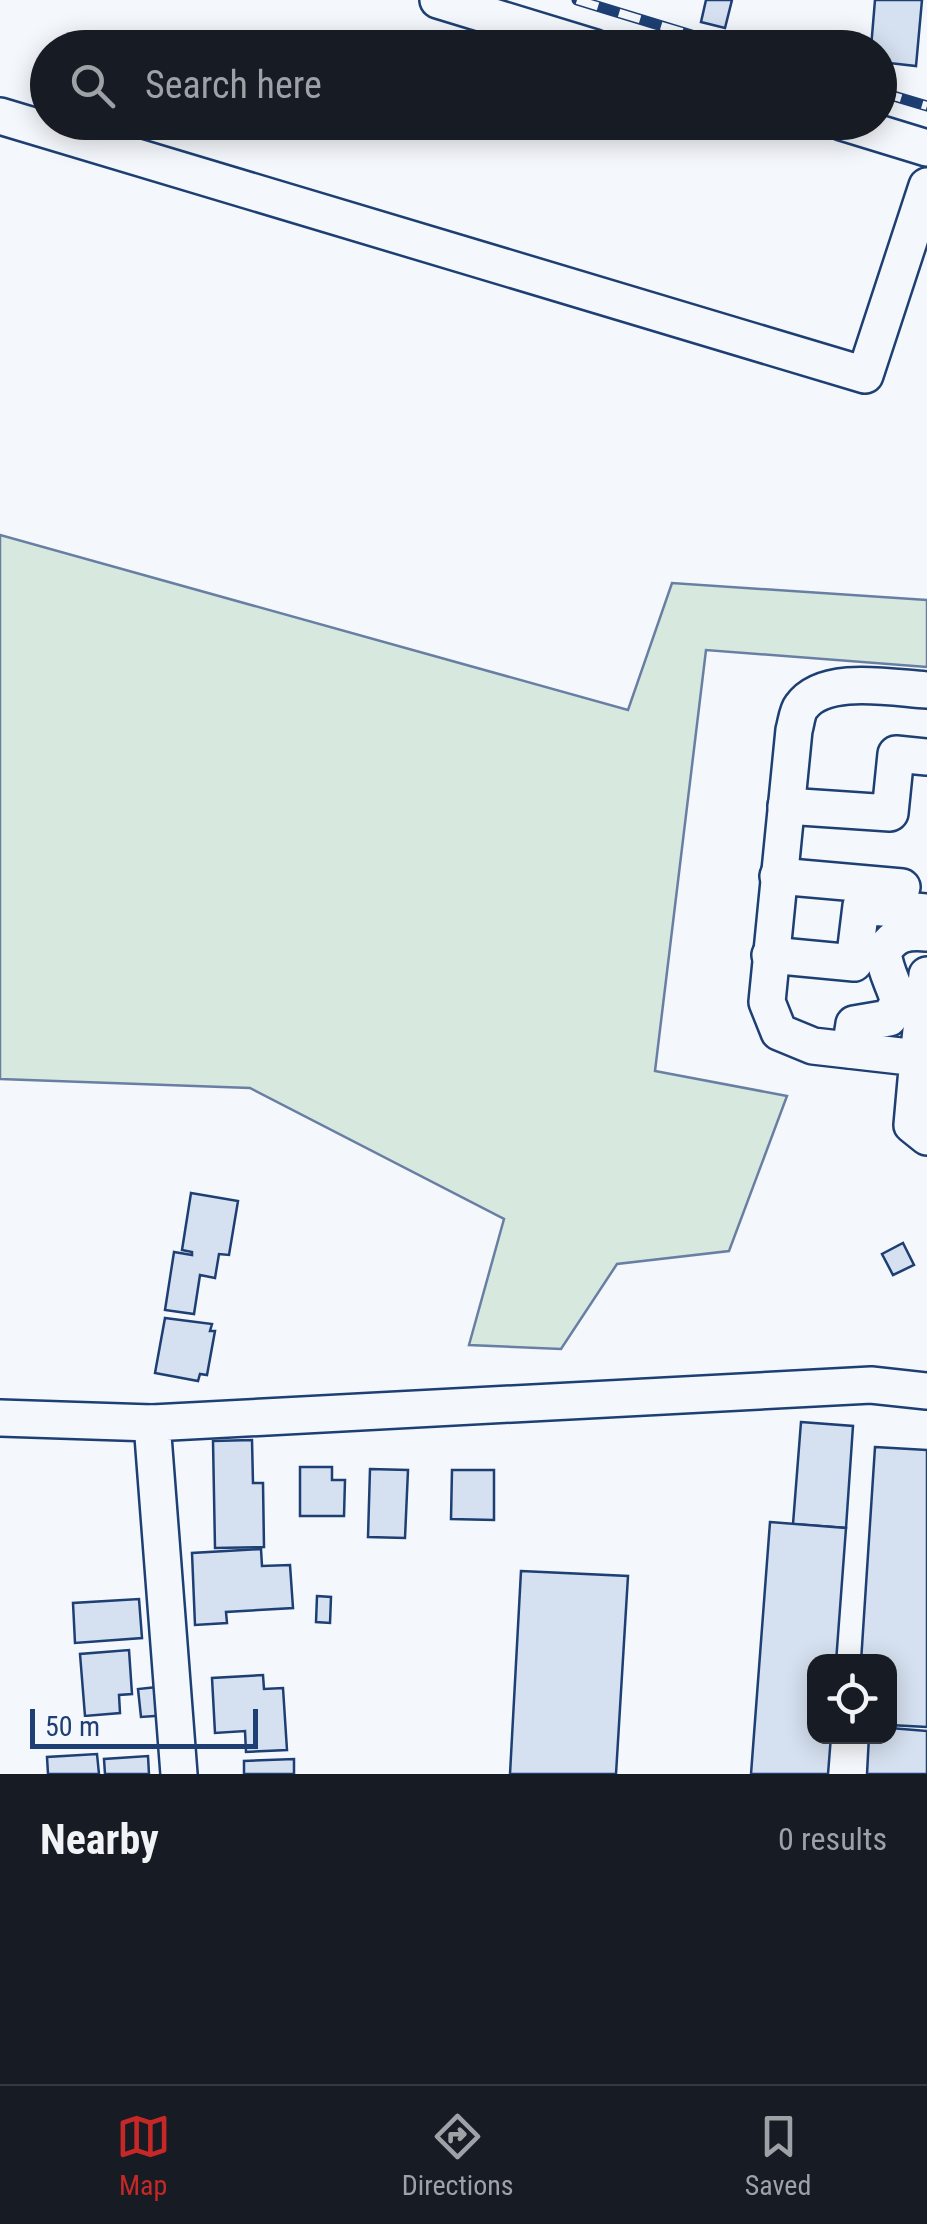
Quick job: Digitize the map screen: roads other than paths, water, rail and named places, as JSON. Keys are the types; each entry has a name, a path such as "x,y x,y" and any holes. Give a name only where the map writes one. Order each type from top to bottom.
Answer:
{"street":[{"path":"438,0 536,30"},
{"path":"0,116 30,125"},
{"path":"897,139 927,148"},
{"path":"80,140 865,375 927,186"},
{"path":"923,1059 814,1046 779,1032 767,1002 794,730 802,706 822,692 844,685 927,690"},
{"path":"786,806 890,813 896,754 927,757"},
{"path":"778,876 927,889"},
{"path":"770,955 854,963 861,906 927,912"},
{"path":"850,1050 854,1024 889,1018 899,1002 894,982 885,971 882,952 892,938 910,932 927,933"},
{"path":"926,993 923,1059 912,1125 927,1137"},
{"path":"0,1418 152,1423 871,1386 927,1391"},
{"path":"152,1423 179,1774"}],"railway":[{"path":"577,0 675,30"},
{"path":"897,97 927,106"}]}
